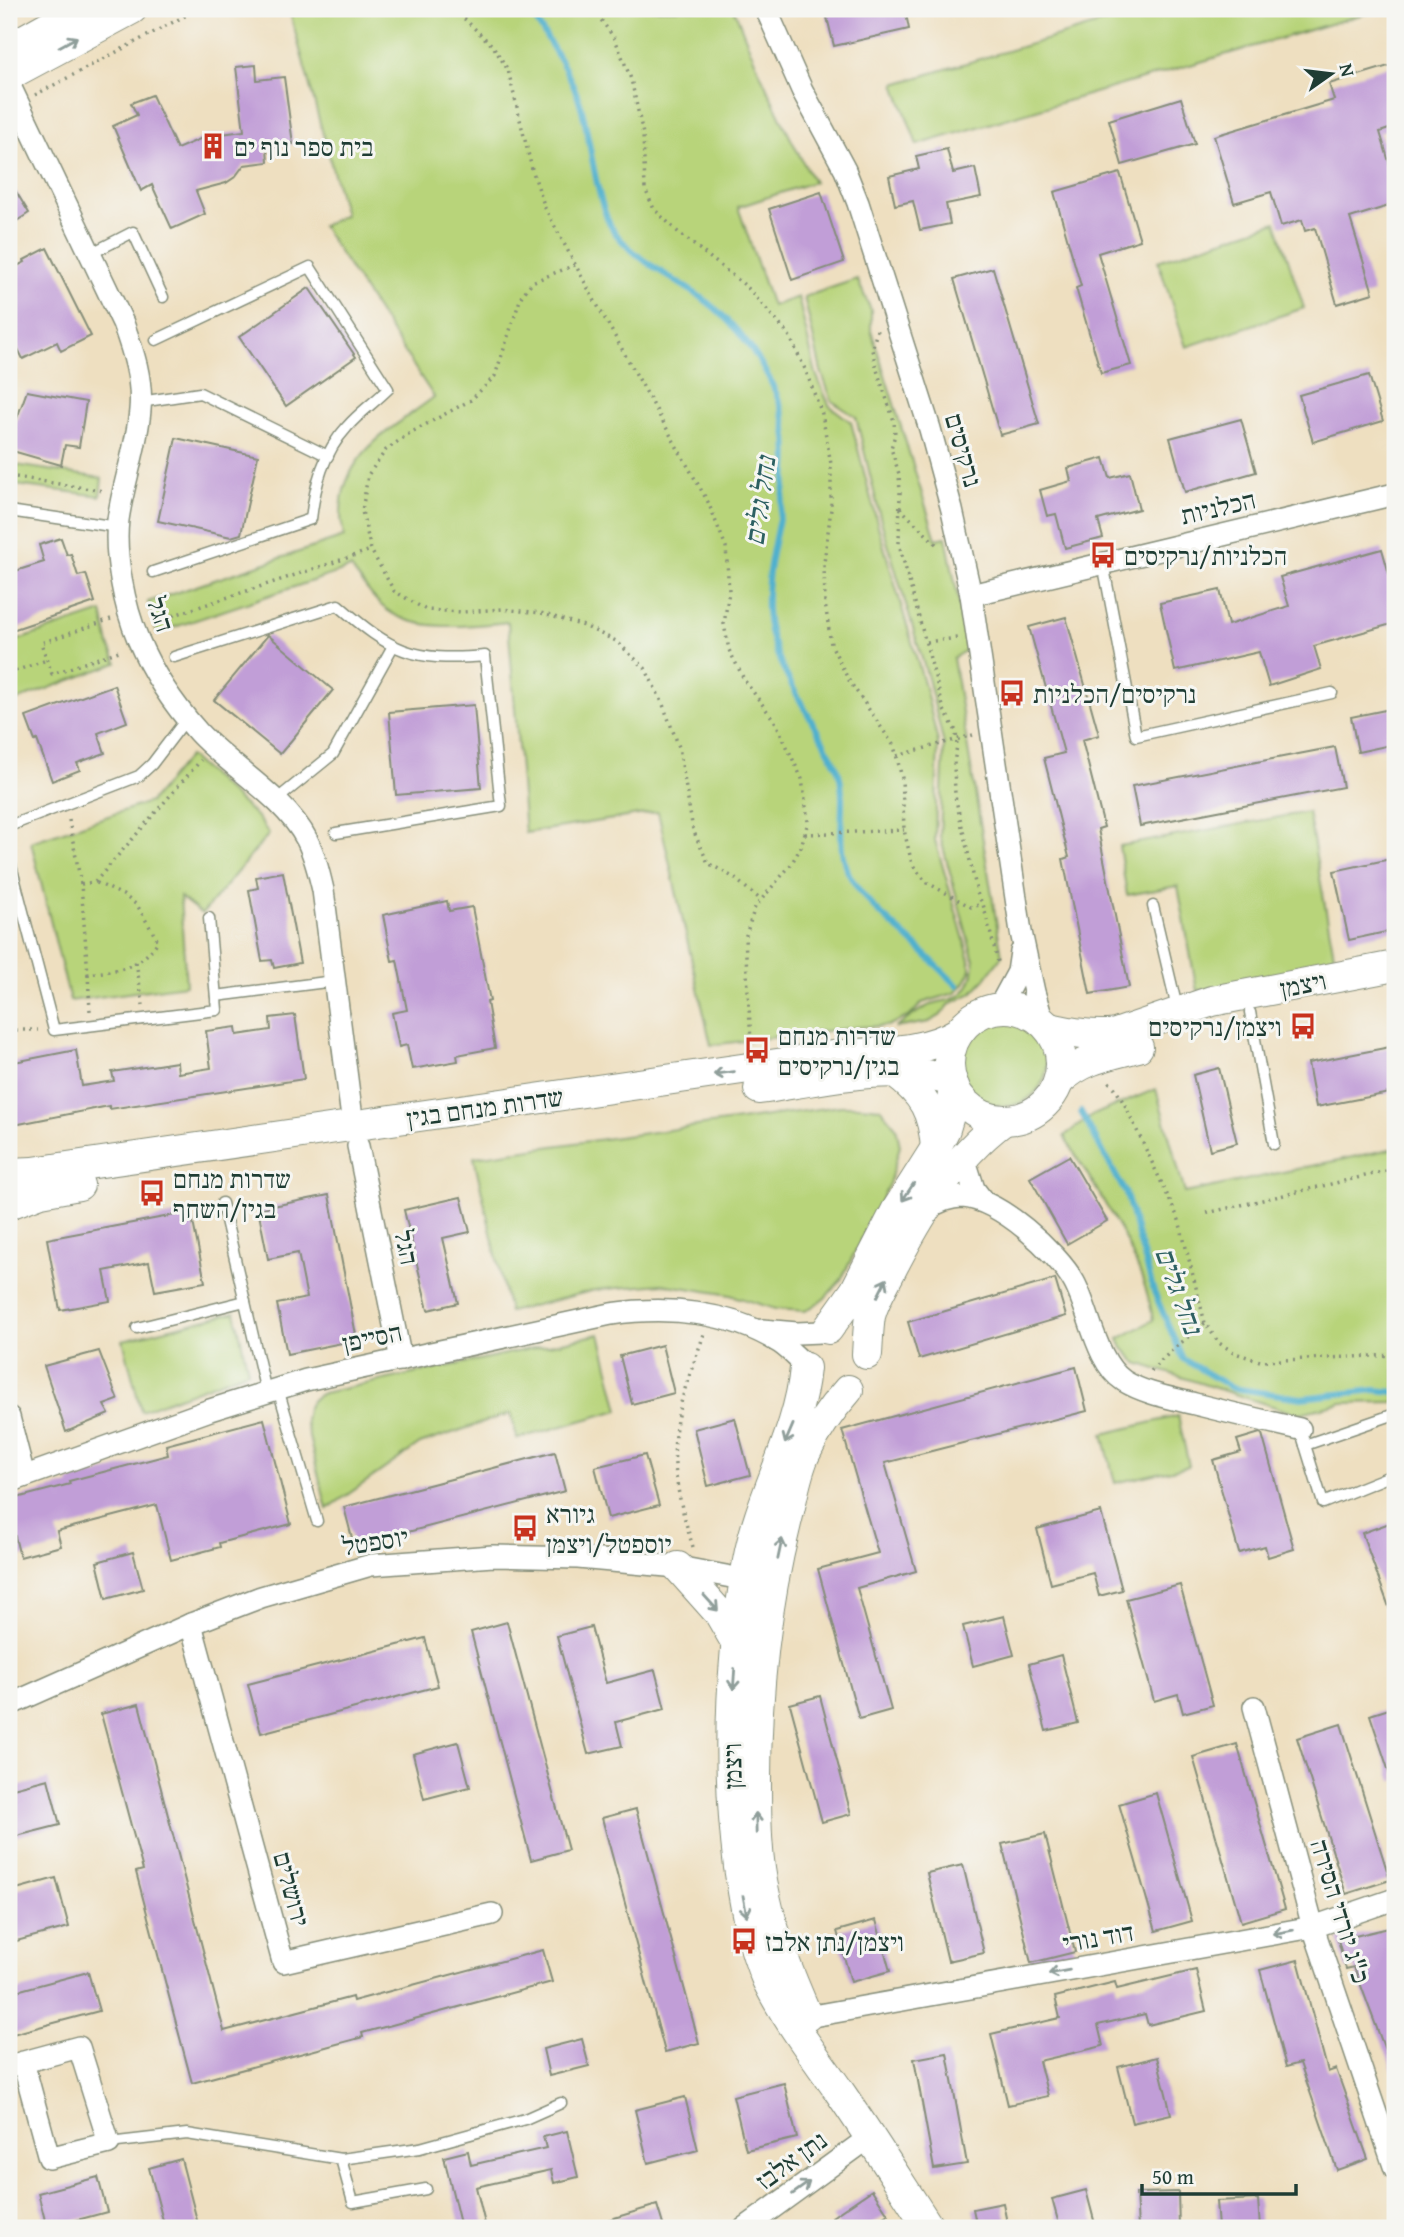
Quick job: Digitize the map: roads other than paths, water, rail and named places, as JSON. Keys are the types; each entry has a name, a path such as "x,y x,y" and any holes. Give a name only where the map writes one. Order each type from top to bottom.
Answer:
{"street":[{"path":"9,48 79,9"},
{"path":"9,75 132,9"},
{"name":"נרקיסים","path":"766,9 802,90 845,170 858,203 930,429 971,595 1021,933 1034,992 1046,1025"},
{"name":"הגל","path":"9,84 123,323 134,353 140,402 136,437 118,527 119,563 135,628 153,669 187,718 289,815 306,838 317,863 323,890 355,1136 401,1360"},
{"name":"הכלניות","path":"971,595 1395,494"},
{"name":"נרקיסים","path":"1002,1001 1018,972 1021,933"},
{"name":"ויצמן","path":"1046,1025 1084,1035 1101,1036 1132,1030 1178,1012 1236,996 1395,966"},
{"name":"ויצמן","path":"1059,1081 1076,1066 1087,1061 1146,1044 1217,1018 1395,985"},
{"path":"1002,1001 1035,1015 1046,1025 1058,1044 1062,1062 1059,1081 1051,1097 1038,1111 1003,1121 984,1116 968,1107 956,1093 949,1056 954,1038 965,1023 1002,1001"},
{"name":"שדרות מנחם בגין","path":"9,1204 59,1188 355,1136 853,1053 921,1048 958,1032"},
{"path":"895,1073 925,1101 931,1115 936,1147"},
{"name":"שדרות מנחם בגין","path":"9,1173 355,1136 855,1075 895,1073 943,1078 953,1083"},
{"path":"953,1083 945,1129 936,1147 896,1211 855,1290 825,1330 811,1340 806,1348 805,1366 809,1378 822,1389 837,1392 848,1390 864,1376 871,1314 902,1248 926,1209 964,1157 986,1133 1003,1121"},
{"path":"964,1157 967,1174 983,1201"},
{"path":"926,1209 950,1198 963,1197 983,1201 1017,1221 1073,1279 1109,1366 1125,1382 1153,1394 1302,1437"},
{"name":"הסייפן","path":"16,1479 210,1410 306,1380 621,1312 668,1310 710,1315 757,1330 783,1345 805,1366"},
{"path":"825,1330 844,1329 857,1336 867,1354"},
{"name":"הסייפן","path":"757,1330 797,1333 825,1330"},
{"name":"ויצמן","path":"805,1366 799,1404 753,1537 764,1637 756,1733 756,1832 765,1895 781,1955 807,2017 870,2137"},
{"name":"ויצמן","path":"848,1390 823,1422 803,1459 781,1543 759,1582 737,1644 731,1723 732,1792 744,1902 756,1951 768,1981 797,2031 929,2228"},
{"path":"9,1417 16,1479"},
{"name":"יוספטל","path":"9,1705 191,1624 261,1597 370,1565 493,1556 578,1558 689,1569 759,1582"},
{"path":"689,1569 737,1644"},
{"name":"ירושלים","path":"191,1624 283,1962 492,1914"},
{"name":"כ\"ג יורדי הסירה","path":"1254,1707 1313,1927 1395,2169"},
{"name":"דוד נורי","path":"807,2017 1313,1927 1395,1899"},
{"path":"79,2047 109,2143 49,2158 16,2064 79,2047"},
{"name":"נתן אלבז","path":"745,2228 870,2137"}],"lane":[{"path":"90,254 133,232 163,296"},
{"path":"153,572 311,519 314,491 328,456 347,426 388,389 310,267 156,340"},
{"path":"140,402 200,393 328,456"},
{"path":"9,511 118,527"},
{"path":"1102,563 1136,736 1332,693"},
{"path":"174,657 338,605 380,640 404,652 428,657 485,656 501,806 336,833"},
{"path":"275,801 333,754 393,646"},
{"path":"9,826 139,776 152,764 187,718"},
{"path":"9,858 54,1030 217,1010 209,918"},
{"path":"1153,906 1178,1012"},
{"path":"216,996 334,981"},
{"path":"1250,1012 1275,1144"},
{"path":"222,1203 245,1301 317,1521"},
{"path":"137,1328 245,1301"},
{"path":"1395,1414 1302,1437 1323,1503 1395,1474"},
{"path":"109,2143 187,2134 341,2159 420,2148 525,2119 561,2103"},
{"path":"341,2159 353,2202 426,2189"}],"waterway":[{"name":"נחל גלים","path":"529,9 564,66 575,90 584,117 603,208 616,234 646,261 715,308 750,347 776,392 787,433 788,458 768,584 767,610 773,644 787,677 838,770 842,796 842,851 850,876 878,912 957,985"},
{"name":"נחל גלים","path":"1081,1112 1126,1194 1154,1292 1183,1359 1232,1388 1301,1398 1375,1390 1395,1392"}],"place":[{"name":"בית ספר נוף ים","path":"213,146"},
{"name":"הכלניות/נרקיסים","path":"1103,555"},
{"name":"נרקיסים/הכלניות","path":"1012,693"},
{"name":"ויצמן/נרקיסים","path":"1303,1026"},
{"name":"שדרות מנחם בגין/נרקיסים","path":"757,1050"},
{"name":"שדרות מנחם בגין/השחף","path":"152,1193"},
{"name":"גיורא יוספטל/ויצמן","path":"525,1528"},
{"name":"ויצמן/נתן אלבז","path":"744,1941"}]}
